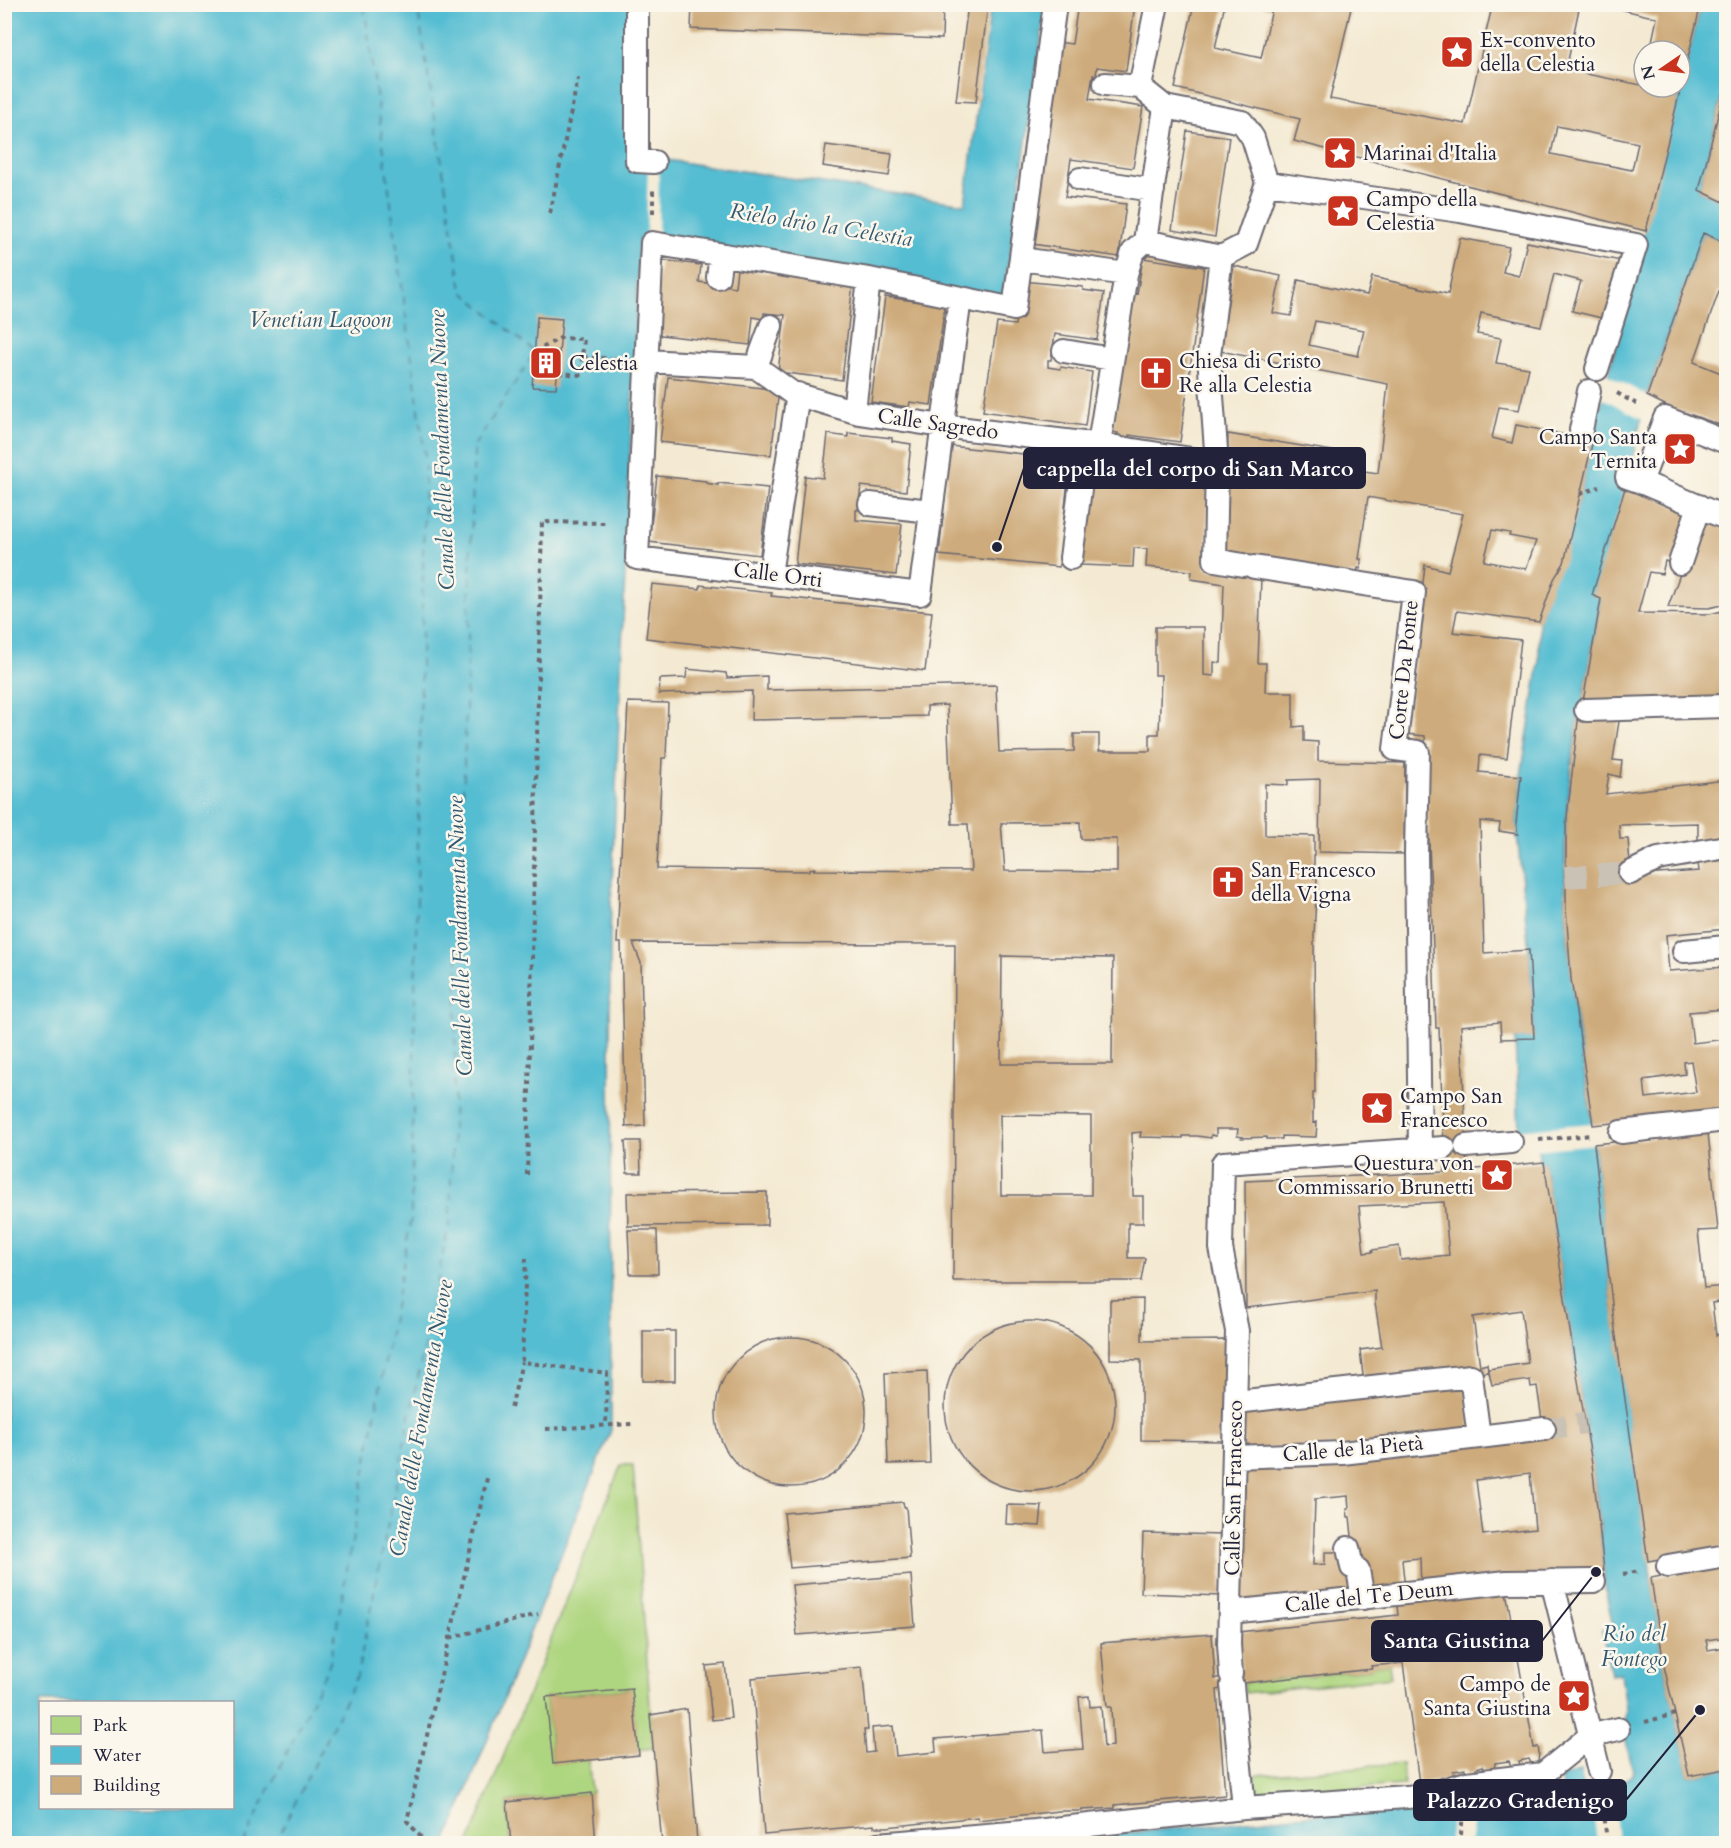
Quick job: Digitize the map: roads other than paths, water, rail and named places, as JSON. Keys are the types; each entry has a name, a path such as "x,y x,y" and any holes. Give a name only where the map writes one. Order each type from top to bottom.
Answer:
{"street":[{"path":"637,4 637,161 654,162"},
{"path":"1140,87 1157,4"},
{"path":"771,326 756,367 635,360 652,243 869,279 1014,309 1058,17"},
{"path":"1105,84 1140,87 1165,107 1242,122 1253,138 1268,183 1246,244 1221,257 1145,241"},
{"path":"1071,558 1107,446 1112,359 1126,274 1133,252 1145,241 1165,107"},
{"path":"1080,179 1153,190"},
{"path":"1268,183 1460,211 1636,245 1597,369"},
{"path":"718,277 721,255"},
{"path":"1217,463 1209,356 1221,257"},
{"path":"1021,259 1126,274"},
{"path":"854,411 869,279"},
{"path":"870,504 930,511 960,298"},
{"path":"1064,351 1112,359"},
{"name":"Calle Orti","path":"635,360 639,524 637,558 920,594 930,511"},
{"name":"Calle Sagredo","path":"756,367 792,393 854,411 942,426 1107,446 1217,463"},
{"path":"1581,430 1600,391"},
{"path":"770,574 798,394"},
{"path":"1726,442 1665,418 1634,479 1726,518"},
{"name":"Corte Da Ponte","path":"1217,463 1215,561 1414,592 1395,749 1418,752 1416,854 1420,1150"},
{"path":"1680,562 1699,506"},
{"path":"1586,710 1726,706"},
{"path":"1630,873 1658,859 1726,847"},
{"path":"1684,951 1726,947"},
{"path":"1621,1132 1726,1120"},
{"path":"1420,1150 1511,1142"},
{"name":"Calle San Francesco","path":"1244,1808 1231,1679 1223,1644 1231,1612 1237,1331 1221,1248 1223,1163 1420,1150"},
{"path":"1236,1402 1471,1376 1475,1438"},
{"name":"Calle de la Pietà","path":"1235,1456 1342,1453 1544,1429"},
{"path":"1348,1548 1352,1567 1358,1570 1363,1598"},
{"path":"1668,1566 1726,1556"},
{"path":"1552,1581 1599,1771"},
{"name":"Calle del Te Deum","path":"1231,1612 1507,1582 1593,1581"},
{"path":"878,1844 1035,1831 1244,1808 1421,1796 1466,1785 1543,1774 1590,1736 1618,1729"}],"water":[{"name":"Venetian Lagoon","path":"5,5 641,5 640,156 965,204 991,5 1046,5 1010,252 1014,262 1008,261 1004,298 639,239 610,933 611,1430 446,1843 5,1844"},
{"name":"Rio del Fontego","path":"1701,5 1726,5 1726,81 1699,190 1726,203 1726,243 1703,233 1647,395 1601,599 1583,702 1579,713 1568,798 1565,864 1571,977 1593,1125 1612,1305 1664,1666 1689,1776 1726,1769 1726,1843 1056,1844 1056,1840 1337,1812 1405,1810 1563,1790 1560,1777 1580,1772 1583,1786 1626,1779 1633,1771 1625,1736 1626,1708 1621,1673 1611,1675 1602,1630 1613,1627 1605,1588 1592,1463 1544,1162 1540,1163 1535,1129 1519,1130 1515,1038 1534,1037 1529,950 1516,824 1539,662 1539,622 1578,502 1595,432 1592,425 1595,409 1601,406 1678,99 1692,99 1692,41"}],"tunnel":[{"path":"1565,877 1630,873"},
{"path":"1544,1429 1585,1423"}],"place":[{"name":"Ex-convento della Celestia","path":"1457,52"},
{"name":"Marinai d'Italia","path":"1340,153"},
{"name":"Campo della Celestia","path":"1343,211"},
{"name":"Celestia","path":"546,363"},
{"name":"Chiesa di Cristo Re alla Celestia","path":"1156,373"},
{"name":"Campo Santa Ternita","path":"1680,449"},
{"name":"cappella del corpo di San Marco","path":"997,547"},
{"name":"San Francesco della Vigna","path":"1228,882"},
{"name":"Campo San Francesco","path":"1377,1108"},
{"name":"Questura von Commissario Brunetti","path":"1497,1175"},
{"name":"Santa Giustina","path":"1596,1572"},
{"name":"Campo de Santa Giustina","path":"1574,1696"},
{"name":"Palazzo Gradenigo","path":"1700,1710"}],"water label":[{"name":"Rielo drio la Celestia","path":"821,225"},
{"name":"Canale delle Fondamenta Nuove","path":"442,450"},
{"name":"Canale delle Fondamenta Nuove","path":"460,936"},
{"name":"Canale delle Fondamenta Nuove","path":"421,1418"}]}
